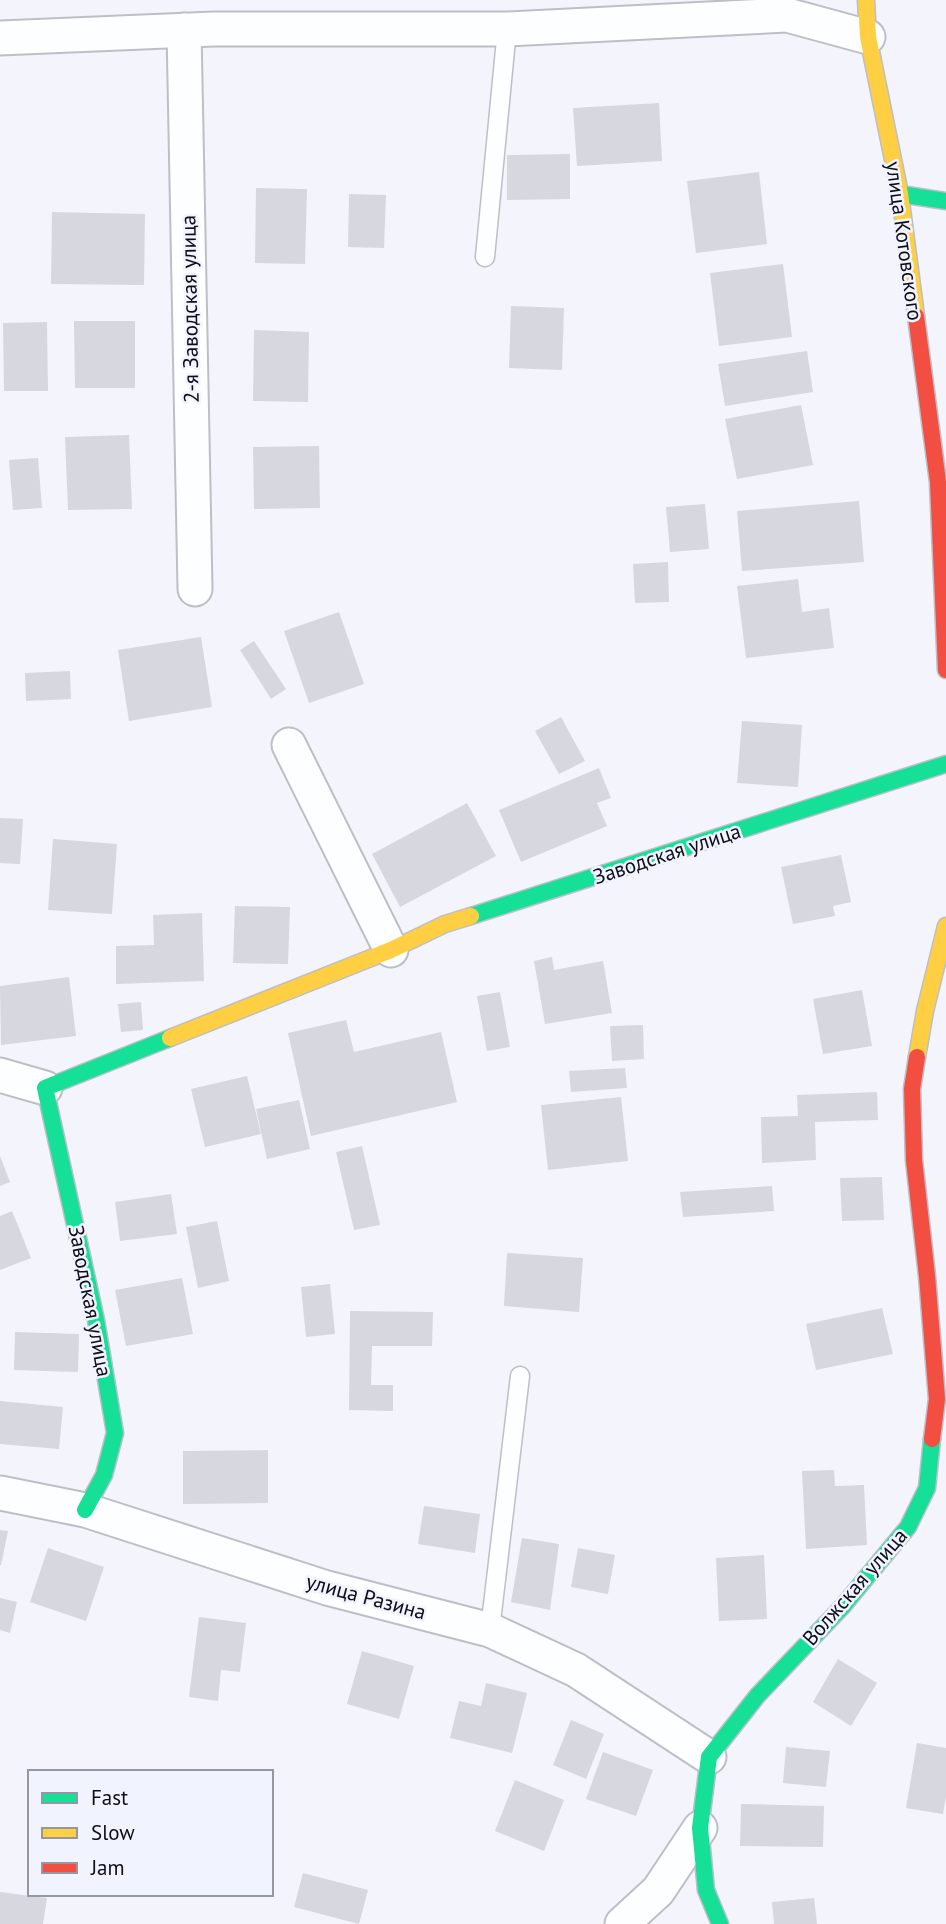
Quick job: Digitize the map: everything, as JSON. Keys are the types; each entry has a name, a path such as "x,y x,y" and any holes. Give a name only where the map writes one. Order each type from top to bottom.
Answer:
{"main road":[{"name":"улица Котовского","path":"866,0 868,37 900,194 937,482 946,670"},
{"path":"900,194 946,201"},
{"path":"937,482 946,455"},
{"name":"Заводская улица","path":"85,1510 104,1475 115,1433 96,1320 45,1088 391,950 445,924 946,764"},
{"name":"Волжская улица","path":"709,1757 758,1695 843,1606 908,1527 927,1488 937,1399 914,1160 912,1089 936,1008 946,926"},
{"path":"709,1757 700,1828 706,1890 720,1924"}],"street":[{"path":"0,38 184,30 507,29 787,15 868,37"},
{"name":"2-я Заводская улица","path":"184,30 195,589"},
{"path":"289,745 391,950"},
{"path":"0,1075 45,1088"},
{"name":"улица Разина","path":"0,1493 85,1510 327,1588 490,1630 576,1670 709,1757"},
{"path":"622,1924 658,1891 700,1828"}],"lane":[{"path":"485,257 507,29"},
{"path":"490,1630 520,1377"}],"building":[{"path":"659,103 662,161 577,166 573,108"},
{"path":"570,154 570,199 507,200 507,155"},
{"path":"759,172 767,244 696,253 687,181"},
{"path":"256,188 307,189 305,264 255,263"},
{"path":"349,194 386,195 384,248 348,247"},
{"path":"52,212 145,214 144,285 51,284"},
{"path":"783,264 792,337 719,346 710,273"},
{"path":"511,306 564,308 562,370 509,368"},
{"path":"74,321 135,321 135,388 75,388"},
{"path":"47,322 48,391 4,391 3,323"},
{"path":"254,330 309,332 308,402 253,401"},
{"path":"807,351 813,392 725,406 718,364"},
{"path":"801,405 813,465 737,479 725,419"},
{"path":"129,435 132,509 68,510 65,437"},
{"path":"319,446 320,508 254,509 253,447"},
{"path":"38,458 42,508 13,510 9,460"},
{"path":"859,501 864,562 742,571 737,511"},
{"path":"705,504 709,549 670,552 666,507"},
{"path":"668,562 669,602 635,603 633,564"},
{"path":"798,579 802,612 829,608 834,648 746,658 737,586"},
{"path":"339,612 364,684 309,703 284,631"},
{"path":"201,637 212,707 129,721 118,650"},
{"path":"254,641 286,689 271,699 240,650"},
{"path":"70,671 71,699 26,701 25,673"},
{"path":"561,717 585,761 559,774 535,731"},
{"path":"742,721 802,725 798,787 737,783"},
{"path":"599,768 611,798 597,803 607,826 521,862 499,810"},
{"path":"467,803 496,856 400,907 372,854"},
{"path":"0,818 23,819 20,864 0,863"},
{"path":"53,839 117,844 112,914 48,910"},
{"path":"841,855 851,902 833,906 835,916 793,924 781,867"},
{"path":"235,906 290,907 288,964 233,963"},
{"path":"202,913 204,981 116,984 116,946 154,945 153,915"},
{"path":"552,957 554,970 603,961 612,1013 545,1024 534,961"},
{"path":"69,977 76,1036 1,1045 0,986"},
{"path":"862,990 872,1046 823,1054 813,999"},
{"path":"500,992 510,1047 487,1051 477,996"},
{"path":"141,1002 143,1030 121,1032 118,1004"},
{"path":"346,1020 354,1052 441,1032 457,1102 311,1136 288,1033"},
{"path":"643,1025 644,1059 612,1061 610,1026"},
{"path":"625,1068 627,1088 571,1092 569,1071"},
{"path":"247,1076 261,1134 205,1147 191,1089"},
{"path":"877,1092 878,1120 815,1122 816,1160 762,1163 761,1117 798,1116 797,1095"},
{"path":"621,1097 628,1161 548,1170 541,1105"},
{"path":"299,1100 310,1149 267,1159 256,1109"},
{"path":"362,1146 380,1225 354,1230 336,1152"},
{"path":"0,1156 10,1182 0,1186"},
{"path":"882,1177 884,1220 842,1221 840,1178"},
{"path":"772,1186 774,1211 683,1217 680,1192"},
{"path":"171,1194 177,1234 120,1241 115,1202"},
{"path":"12,1211 31,1258 0,1270 0,1216"},
{"path":"217,1221 229,1281 198,1288 186,1227"},
{"path":"507,1253 583,1258 579,1312 504,1306"},
{"path":"182,1278 193,1334 126,1346 115,1290"},
{"path":"330,1284 335,1334 306,1337 301,1287"},
{"path":"882,1308 893,1354 816,1370 806,1324"},
{"path":"350,1311 433,1312 432,1346 372,1346 371,1385 393,1385 393,1411 349,1410"},
{"path":"15,1332 79,1334 78,1372 14,1370"},
{"path":"0,1401 63,1407 59,1449 0,1444"},
{"path":"268,1450 268,1503 183,1504 183,1451"},
{"path":"834,1470 835,1486 864,1485 867,1545 806,1549 802,1471"},
{"path":"424,1506 480,1514 475,1553 418,1544"},
{"path":"0,1530 8,1531 1,1565 0,1565"},
{"path":"522,1538 559,1544 550,1610 511,1602"},
{"path":"48,1548 104,1567 86,1621 30,1602"},
{"path":"578,1548 615,1555 608,1594 571,1587"},
{"path":"764,1555 767,1619 719,1621 716,1558"},
{"path":"0,1598 17,1602 10,1633 0,1630"},
{"path":"199,1617 246,1623 240,1672 221,1670 218,1701 189,1697"},
{"path":"362,1651 414,1666 399,1719 347,1704"},
{"path":"838,1659 877,1683 851,1726 813,1702"},
{"path":"486,1683 527,1693 512,1753 450,1738 459,1701 481,1706"},
{"path":"571,1720 604,1734 586,1779 553,1765"},
{"path":"917,1743 946,1748 946,1796 943,1814 906,1808"},
{"path":"786,1747 830,1751 826,1787 783,1783"},
{"path":"603,1752 653,1770 636,1816 586,1799"},
{"path":"515,1780 564,1800 544,1851 495,1831"},
{"path":"741,1804 824,1806 823,1847 740,1846"},
{"path":"303,1873 368,1890 359,1924 294,1907"},
{"path":"0,1892 47,1898 43,1924 0,1924"},
{"path":"814,1898 817,1924 774,1924 772,1902"}],"traffic: fast":[{"path":"900,194 946,201"},
{"path":"471,916 946,764"},
{"path":"85,1510 104,1475 115,1433 96,1320 45,1088 170,1038"},
{"path":"720,1924 706,1890 700,1828 709,1757 758,1695 843,1606 908,1527 927,1488 932,1439"}],"traffic: slow":[{"path":"866,0 868,37 900,194 916,316"},
{"path":"170,1038 391,950 445,924 471,916"},
{"path":"917,1057 925,1011 946,926"}],"traffic: jam":[{"path":"916,316 938,482 946,670"},
{"path":"917,1057 912,1089 914,1160 937,1399 932,1439"}]}
